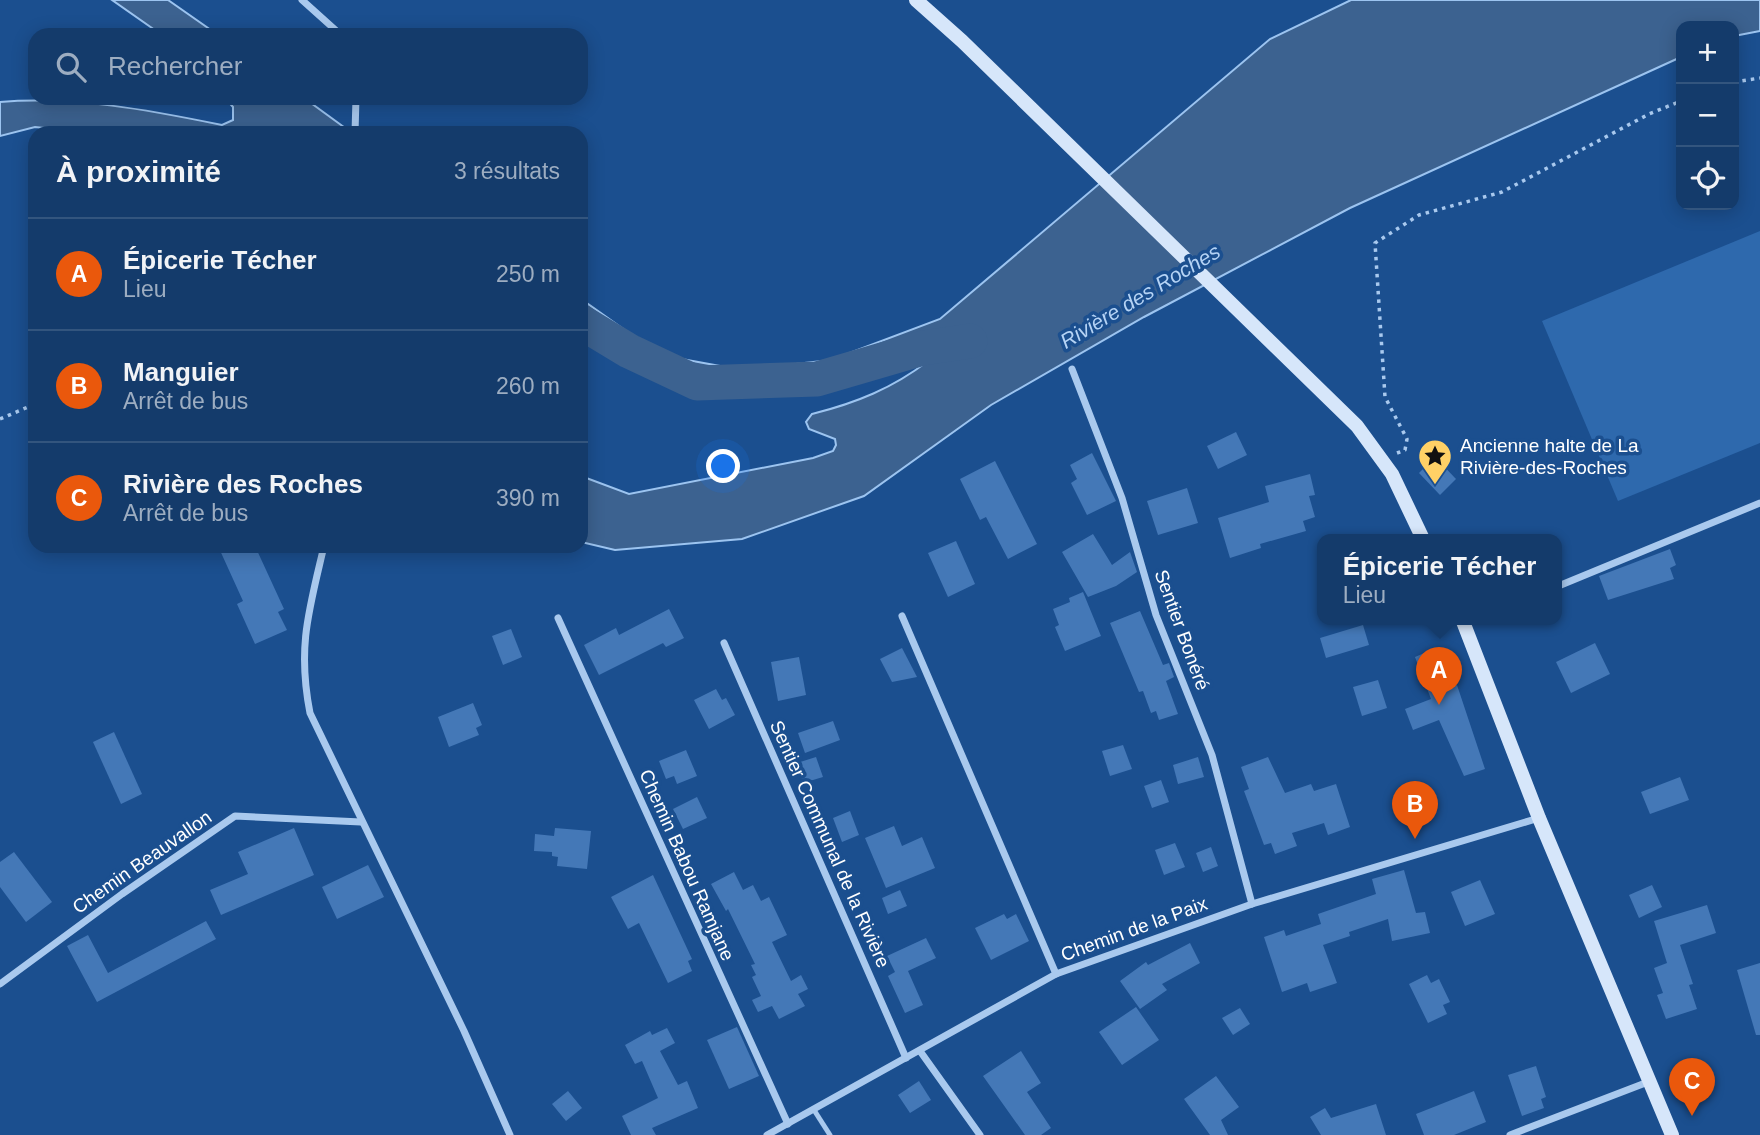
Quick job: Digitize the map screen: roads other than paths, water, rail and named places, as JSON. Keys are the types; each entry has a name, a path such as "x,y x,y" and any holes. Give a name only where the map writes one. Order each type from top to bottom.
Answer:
{"main road":[{"path":"916,0 1059,135 1357,426 1392,474 1421,534"},
{"path":"1469,625 1539,818 1672,1135"}],"street":[{"path":"302,0 333,28"},
{"path":"355,126 356,105"},
{"name":"Sentier Bonéré","path":"1072,369 1122,498 1156,615 1212,755 1252,904"},
{"path":"1562,585 1760,503"},
{"path":"322,553 304,631 303,676 310,713 464,1031 510,1135"},
{"path":"902,615 1056,974"},
{"name":"Chemin Babou Ramjane","path":"558,618 788,1125"},
{"name":"Sentier Communal de la Rivière","path":"724,642 906,1059"},
{"name":"Chemin Beauvallon","path":"0,984 235,816 361,822"},
{"name":"Chemin de la Paix","path":"767,1135 1056,974 1252,904 1539,818"},
{"path":"920,1051 979,1135"},
{"path":"1510,1135 1648,1082"}],"lane":[{"path":"814,1110 830,1135"}],"water":[{"path":"112,0 168,0 208,28 152,28"},
{"path":"1351,0 1760,0 1760,31 1739,35 1739,21 1676,21 1676,59 1350,208 1144,317 991,405 864,496 742,539 615,550 588,544 588,479 629,494 813,458 833,451 836,445 835,439 809,429 806,422 812,414 873,393 928,361 923,348 917,347 817,379 770,387 697,383 588,328 588,304 660,355 742,370 831,360 940,319 1270,39"},
{"path":"28,101 28,105 100,105 222,125 233,120 231,105 314,105 342,126 28,126 28,129 0,136 0,102"}],"waterway":[{"path":"588,326 629,351 697,383 817,379 923,348 970,341"}],"place":[{"name":"Ancienne halte de La Rivière-des-Roches","path":"1435,486"},
{"name":"Épicerie Técher","path":"1439,705"},
{"name":"Manguier","path":"1415,839"},
{"name":"Rivière des Roches","path":"1692,1116"}]}
